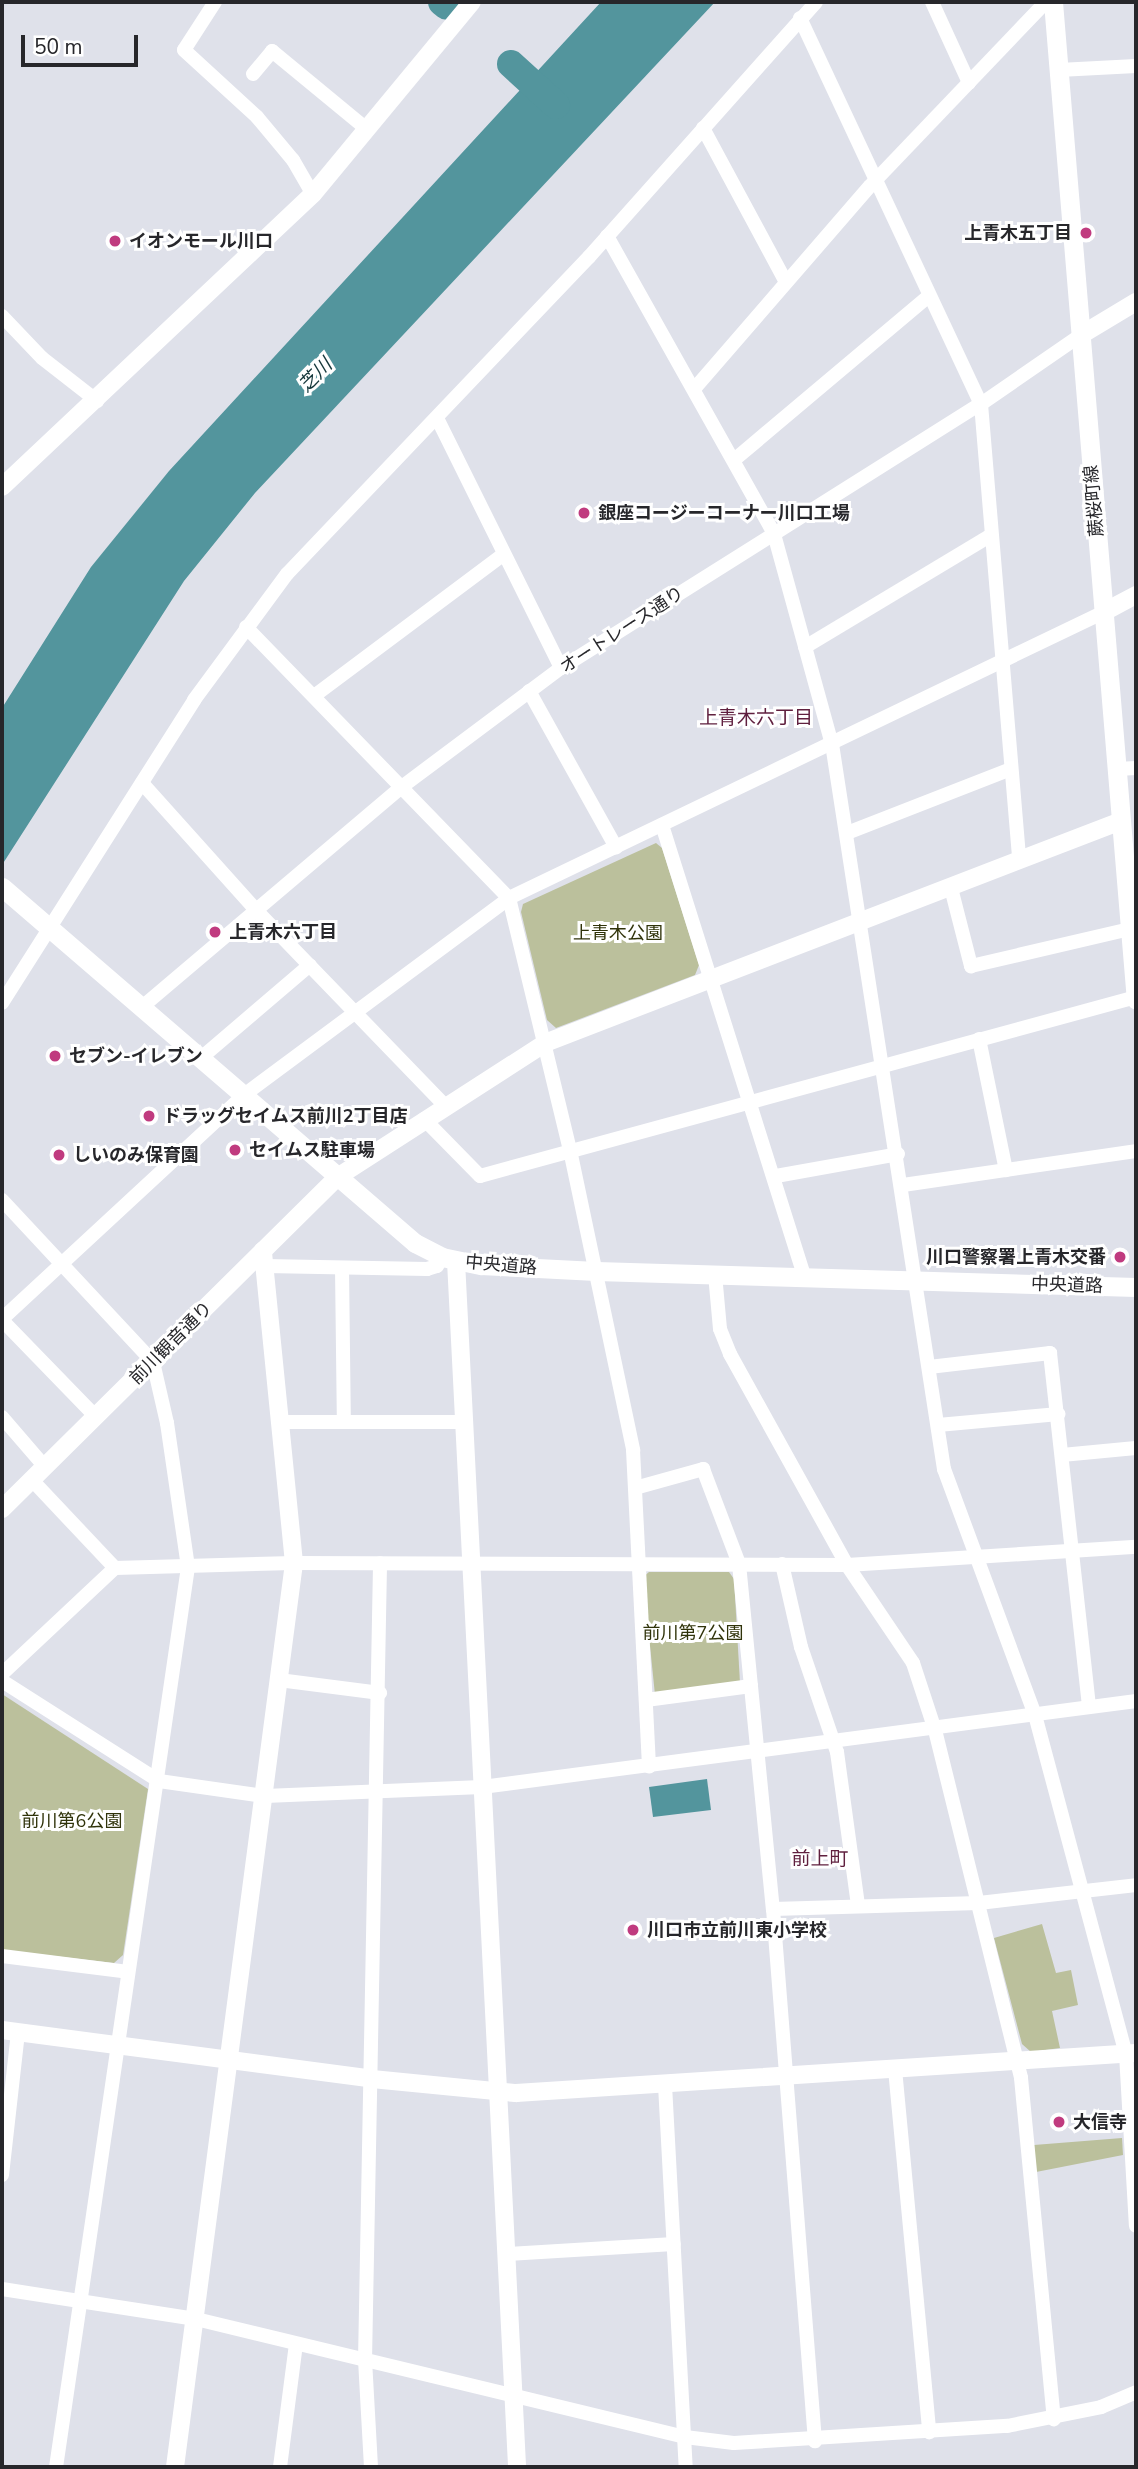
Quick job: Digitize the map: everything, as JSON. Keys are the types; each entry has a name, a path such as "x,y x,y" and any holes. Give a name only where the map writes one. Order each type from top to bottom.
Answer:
{"main road":[{"name":"蕨桜町線","path":"1054,2 1104,612 1126,769 1121,821 1132,875 1130,929 1136,999"},
{"name":"中央道路","path":"2,887 415,1243 449,1259 596,1271 1136,1287"}],"street":[{"path":"215,2 184,50 257,117 293,160 313,194"},
{"path":"2,487 97,401 313,194 472,2"},
{"path":"2,1003 142,783 246,627 287,574 607,236 816,2"},
{"path":"932,2 969,83"},
{"path":"695,388 874,181 1046,2"},
{"path":"800,18 874,181 981,404 1019,860"},
{"path":"253,74 272,51 368,130"},
{"path":"1059,69 1136,66"},
{"path":"703,128 786,282"},
{"path":"607,236 695,388 774,534 832,744 903,1185 915,1280 949,1494 1035,1715 1131,2054 1136,2226"},
{"path":"734,460 929,296"},
{"name":"オートレース通り","path":"142,1007 403,786 561,668 981,404 1081,335 1136,302"},
{"path":"2,316 42,358 97,401"},
{"path":"437,418 561,668"},
{"path":"805,647 990,536"},
{"path":"314,696 505,554"},
{"path":"96,1417 2,1320 244,1095 509,898 1136,595"},
{"path":"246,627 509,898 570,1150 633,1450 649,1767"},
{"path":"529,691 616,847"},
{"path":"847,834 1011,769"},
{"path":"142,783 256,910 445,1106"},
{"name":"前川観音通り","path":"2,1509 153,1362 264,1259 339,1176 545,1043 1121,821"},
{"path":"662,825 776,1177 805,1278"},
{"path":"951,888 971,967 1130,929"},
{"path":"201,1058 310,965"},
{"path":"424,1119 480,1176 979,1039 1136,999"},
{"path":"979,1039 1006,1170"},
{"path":"903,1185 1136,1151"},
{"path":"776,1177 898,1154"},
{"path":"2,1200 153,1362 167,1423 188,1567 159,1781 117,2045 56,2467"},
{"path":"175,2467 294,1563 264,1259 342,1268 427,1269 449,1259 464,1422 517,2467"},
{"path":"342,1268 344,1423"},
{"path":"715,1274 720,1329 730,1354 847,1565 913,1663 935,1730 1017,2061 1054,2419"},
{"path":"929,1367 1050,1353 1089,1707"},
{"path":"937,1425 1058,1413"},
{"path":"2,1417 38,1473 115,1568"},
{"path":"280,1422 464,1422"},
{"path":"1062,1455 1136,1448"},
{"path":"635,1488 703,1469 739,1564 773,1909 783,2077 815,2441"},
{"path":"2,1674 115,1568 294,1563 470,1567 847,1565 1136,1547"},
{"path":"371,2467 365,2361 380,1693 380,1563"},
{"path":"782,1564 801,1647 834,1744 848,1811 858,1906"},
{"path":"279,1680 380,1693"},
{"path":"2,1681 159,1781 265,1796 482,1787 834,1744 1136,1701"},
{"path":"646,1700 751,1686"},
{"path":"773,1909 979,1903 1136,1885"},
{"path":"2,1956 128,1972"},
{"path":"2,2175 10,2031 372,2079 500,2093 665,2085 1131,2054"},
{"path":"895,2069 929,2432"},
{"path":"665,2085 686,2467"},
{"path":"507,2254 674,2244"},
{"path":"2,2289 196,2319 685,2437 734,2443 815,2441 1054,2419 1136,2392"},
{"path":"280,2467 296,2344"}],"green space":[{"name":"上青木公園","path":"656,843 662,848 699,965 695,975 556,1028 547,1020 521,912 523,904"},
{"name":"前川第7公園","path":"649,1572 729,1572 734,1579 740,1683 655,1695 643,1577"},
{"name":"前川第6公園","path":"2,1694 148,1789 123,1955 114,1963 2,1950"},
{"path":"1042,1924 1056,1973 1071,1970 1078,2005 1052,2011 1060,2048 1031,2052 1022,2044 994,1938"},
{"path":"1122,2138 1123,2155 1036,2172 1034,2145"}],"water":[{"name":"芝川","path":"601,2 715,2 255,493 184,581 2,865 2,708 91,567 169,471"},
{"path":"707,1779 711,1810 653,1817 649,1787"}],"waterway":[{"path":"442,2 447,6"},
{"path":"511,64 556,105"}],"place":[{"name":"上青木五丁目","path":"1086,233"},
{"name":"イオンモール川口","path":"115,241"},
{"name":"銀座コージーコーナー川口工場","path":"584,513"},
{"name":"上青木六丁目","path":"215,932"},
{"name":"セブン-イレブン","path":"55,1056"},
{"name":"ドラッグセイムス前川2丁目店","path":"149,1116"},
{"name":"セイムス駐車場","path":"235,1150"},
{"name":"しいのみ保育園","path":"59,1155"},
{"name":"川口警察署上青木交番","path":"1120,1257"},
{"name":"川口市立前川東小学校","path":"633,1930"},
{"name":"大信寺","path":"1059,2122"}],"district":[{"name":"上青木六丁目","path":"756,719"},
{"name":"前上町","path":"820,1860"}]}
